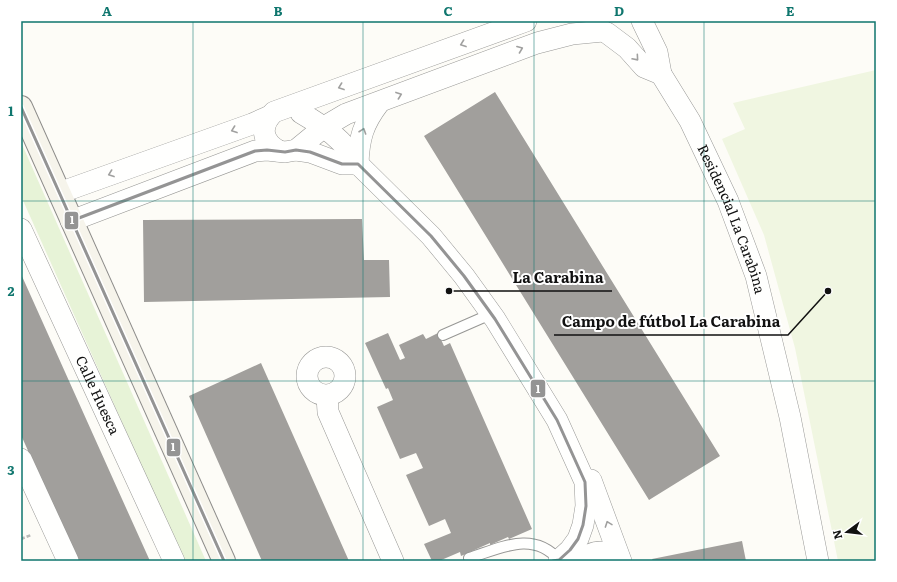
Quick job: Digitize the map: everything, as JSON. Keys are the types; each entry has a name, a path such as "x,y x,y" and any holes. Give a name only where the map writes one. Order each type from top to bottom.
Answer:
{"main road":[{"path":"21,107 224,561"}],"street":[{"path":"59,193 285,112 526,21"},
{"path":"71,221 255,151 293,149 324,127 346,114 537,43 601,28 615,34 630,28 635,21"},
{"name":"Residencial La Carabina","path":"642,21 657,52 661,74 690,121 728,201 756,276 790,417 818,561"},
{"path":"601,28 628,48 644,67 661,74"},
{"path":"358,164 362,131 369,116 379,103"},
{"path":"285,112 324,127 351,151 358,164 431,236 464,276 491,314 557,420 585,482 586,506 583,525 578,538 570,550 556,560"},
{"path":"293,149 307,139 309,132 305,119 285,112 266,122 264,129 265,136 268,143 273,148 310,152 342,164 358,164"},
{"name":"Calle Huesca","path":"21,229 174,561"},
{"path":"326,396 328,412 393,561"},
{"path":"21,459 68,561"},
{"path":"578,464 591,479 620,561"},
{"path":"556,560 583,559 592,553 600,552 609,553 617,557 620,561"}],"lane":[{"path":"443,335 491,314"},
{"path":"469,558 518,543 534,543 544,546 552,552 556,560"}],"green space":[{"path":"876,70 876,561 838,561 795,348 764,235 722,139 745,129 733,103"},
{"path":"21,142 206,561 184,561 21,196"}],"building":[{"path":"495,92 720,456 649,500 424,136"},
{"path":"362,219 364,260 389,260 390,297 144,302 143,220"},
{"path":"21,274 150,561 78,561 46,491 21,435"},
{"path":"388,333 400,360 405,358 399,345 423,334 426,339 438,333 444,346 450,343 532,529 509,539 508,537 490,545 490,543 461,556 460,552 439,561 432,561 424,544 451,533 445,519 429,526 406,475 423,468 416,453 400,459 377,407 393,400 388,388 386,389 365,343"},
{"path":"261,363 349,561 262,561 189,396"},
{"path":"742,541 746,561 653,561 652,559"}],"transit line":[{"name":"1","path":"21,107 224,561"},
{"name":"1","path":"71,221 255,151 267,150 285,152 296,150 310,152 342,164 358,164 431,236 464,276 495,319 557,420 585,482 586,506 583,525 578,539 570,550 559,560 553,561"}],"place":[{"name":"La Carabina","path":"449,291"},
{"name":"Campo de fútbol La Carabina","path":"828,291"}]}
